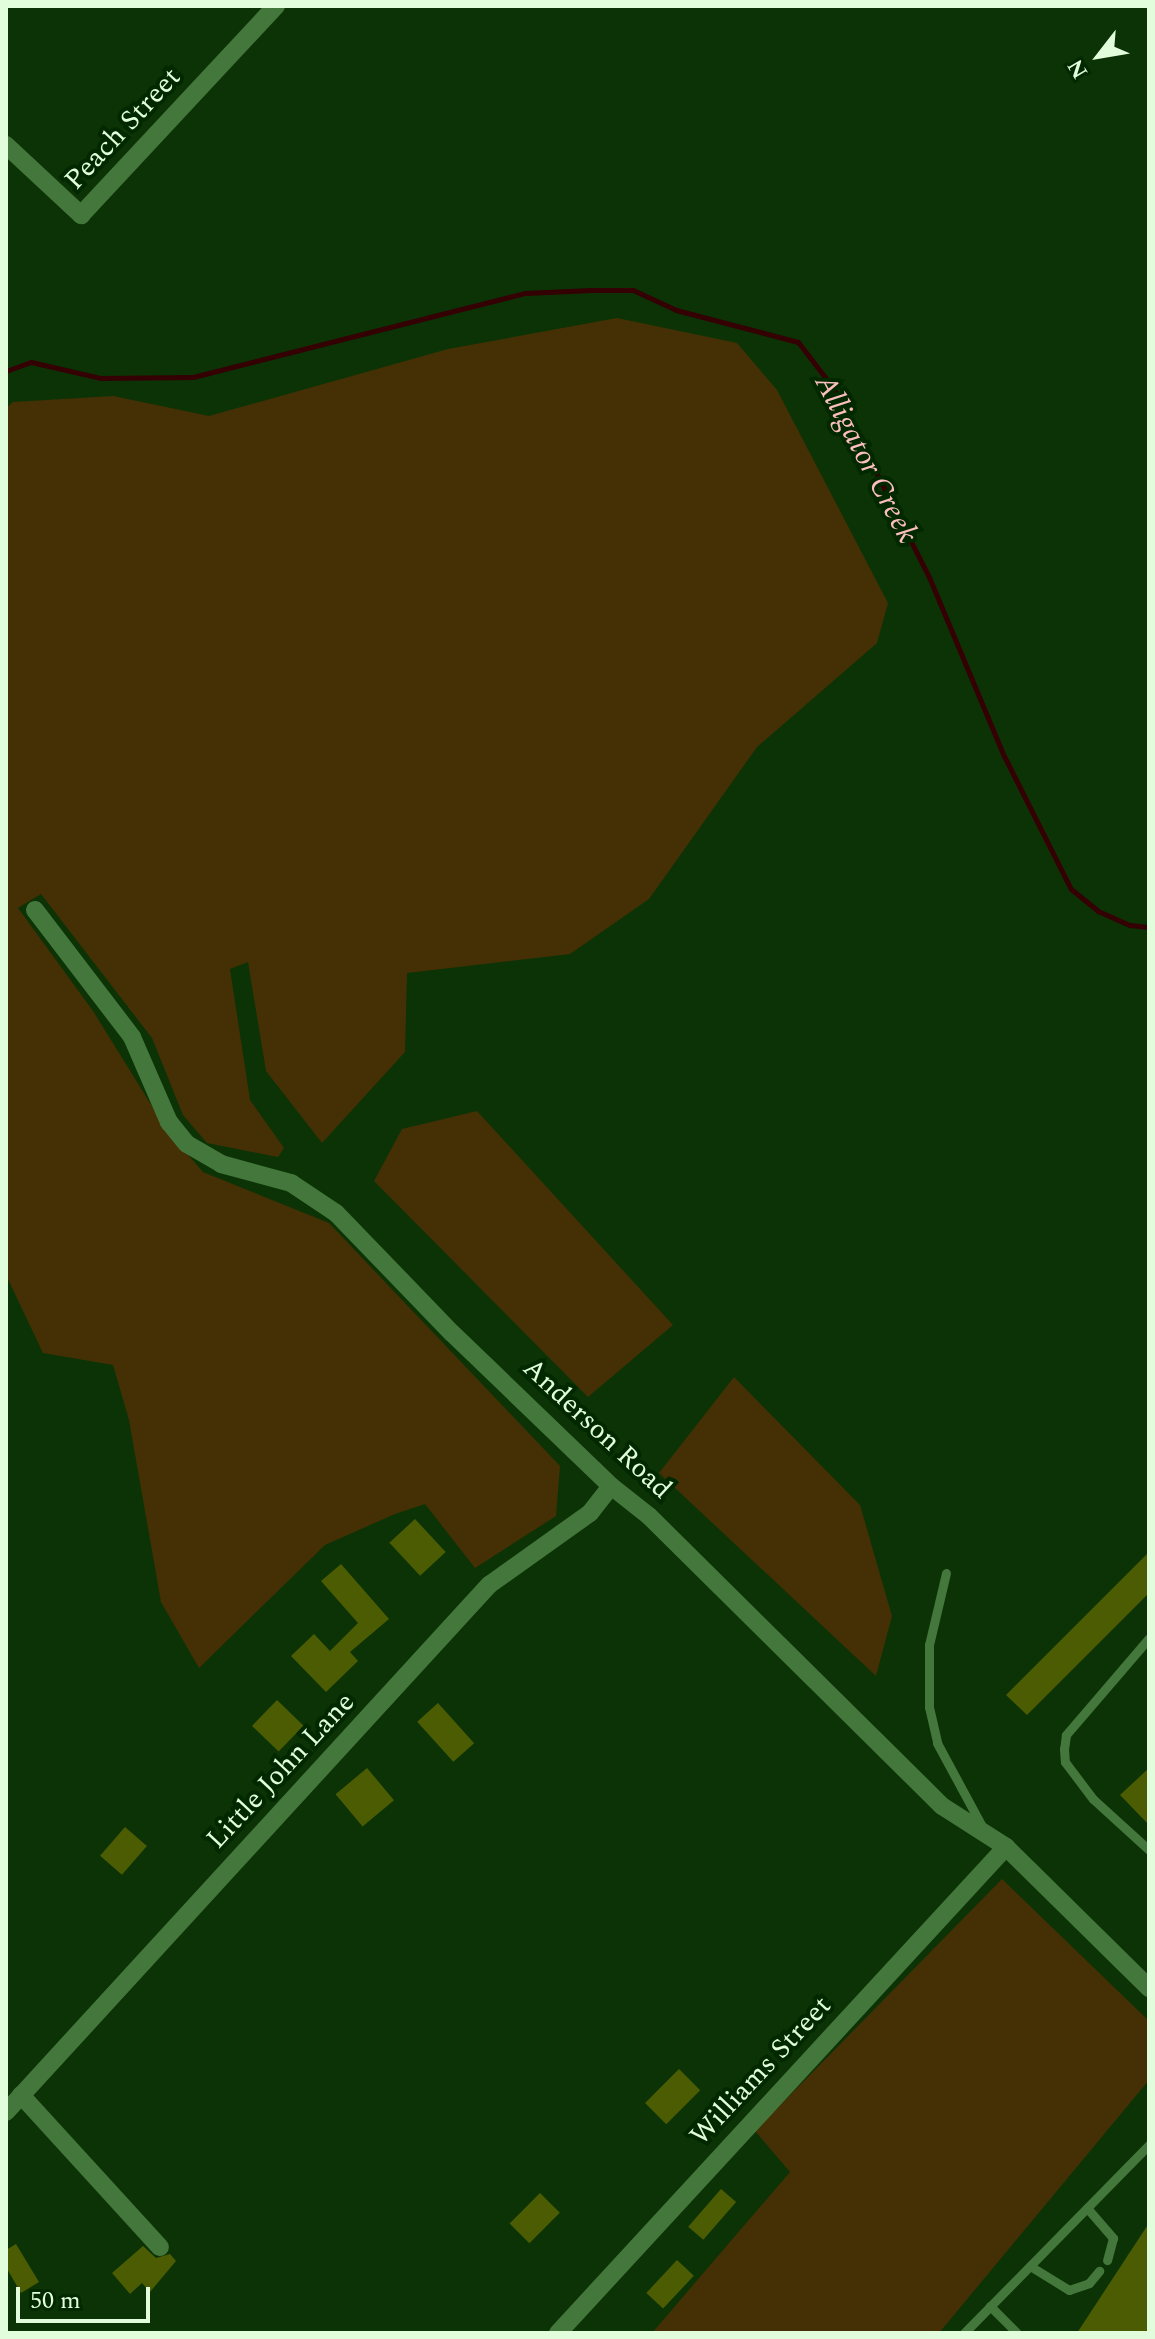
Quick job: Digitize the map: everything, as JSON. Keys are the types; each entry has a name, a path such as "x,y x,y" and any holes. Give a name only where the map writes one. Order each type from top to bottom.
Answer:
{"street":[{"name":"Peach Street","path":"6,145 81,215 276,6"},
{"name":"Anderson Road","path":"35,910 132,1037 169,1122 187,1144 221,1164 291,1183 336,1213 611,1486 649,1516 942,1806 1006,1847 1149,1988"},
{"name":"Little John Lane","path":"6,2112 489,1585 590,1513 611,1486"},
{"name":"Williams Street","path":"558,2333 1006,1847"},
{"path":"21,2095 160,2247"}],"lane":[{"path":"946,1573 929,1645 929,1707 937,1743 986,1835"},
{"path":"1149,1638 1074,1725 1064,1749 1065,1762 1093,1799 1149,1850"},
{"path":"964,2333 1149,2145"},
{"path":"1087,2208 1113,2238 1107,2260"},
{"path":"1030,2266 1069,2290 1089,2283 1099,2271"},
{"path":"990,2306 1017,2333"}],"shaded area":[{"path":"617,318 737,343 777,390 888,603 877,643 757,747 649,899 570,954 407,973 405,1052 322,1143 266,1071 248,962 230,969 250,1100 284,1148 278,1157 207,1143 183,1115 152,1038 41,894 18,908 93,1011 168,1132 203,1172 329,1223 560,1466 556,1516 475,1568 425,1504 395,1514 325,1545 199,1668 161,1602 129,1420 113,1365 43,1353 6,1275 6,408 13,402 113,396 209,416 448,349"},
{"path":"477,1111 673,1325 588,1397 374,1181 402,1129"},
{"path":"734,1377 860,1505 892,1616 876,1676 659,1473"},
{"path":"1002,1879 1149,2021 1149,2080 939,2333 652,2333 790,2172 755,2131"}],"building":[{"path":"415,1519 446,1552 420,1576 389,1543"},
{"path":"1149,1552 1149,1593 1027,1715 1006,1695"},
{"path":"341,1564 389,1619 350,1652 358,1661 326,1692 291,1656 314,1634 330,1651 358,1623 321,1581"},
{"path":"277,1700 304,1726 279,1752 252,1726"},
{"path":"438,1703 474,1743 453,1762 417,1722"},
{"path":"367,1768 394,1800 363,1827 336,1794"},
{"path":"1149,1768 1149,1825 1120,1795"},
{"path":"125,1827 147,1846 122,1875 100,1856"},
{"path":"679,2069 700,2090 666,2124 645,2103"},
{"path":"721,2189 736,2202 703,2240 688,2227"},
{"path":"540,2193 560,2213 529,2243 510,2223"},
{"path":"1149,2223 1149,2333 1077,2333"},
{"path":"16,2244 39,2282 21,2293 6,2267 6,2250"},
{"path":"143,2246 156,2258 170,2254 176,2261 150,2292 142,2283 130,2294 112,2273"},
{"path":"677,2260 694,2276 663,2309 646,2293"}],"waterway":[{"name":"Alligator Creek","path":"6,371 31,362 101,378 193,377 525,293 591,290 633,290 676,310 798,342 834,389 929,577 1004,756 1071,889 1098,911 1130,925 1149,927"}]}
